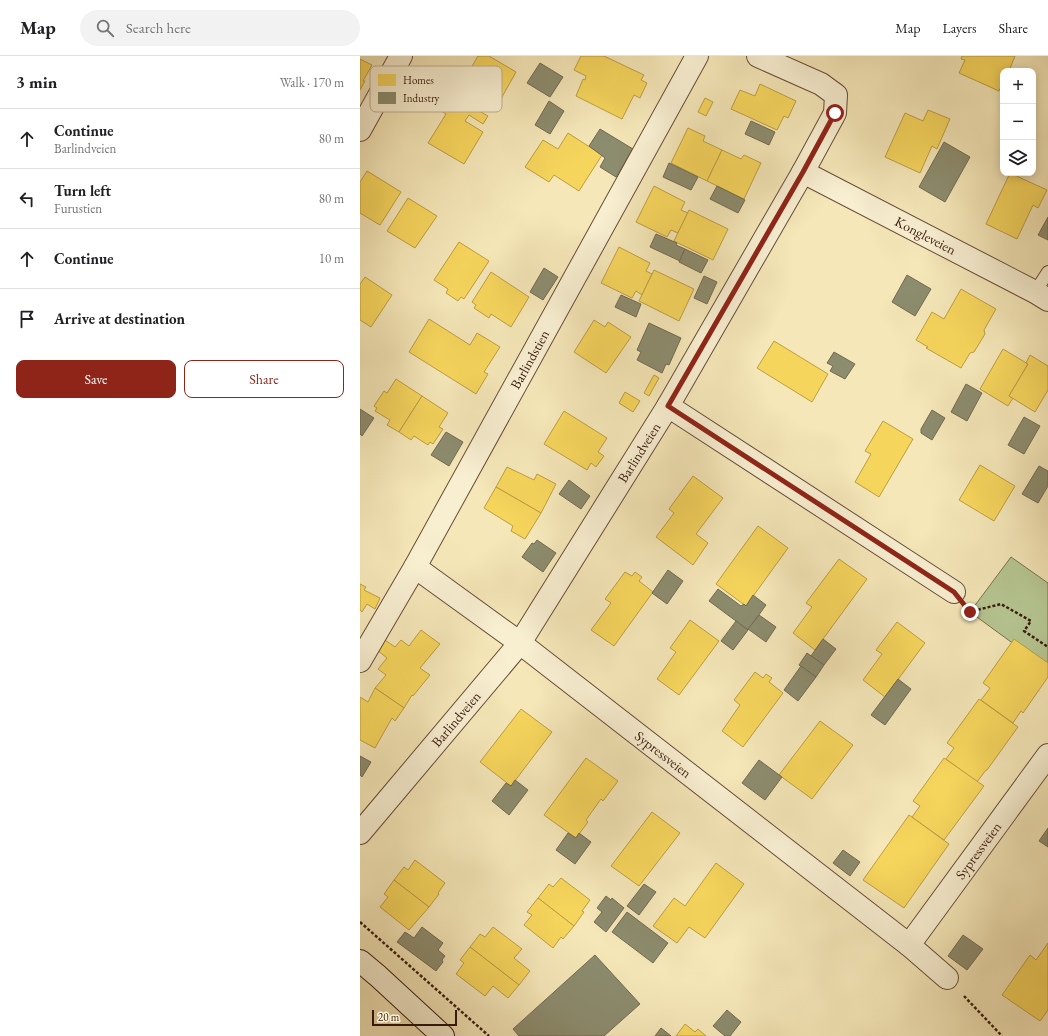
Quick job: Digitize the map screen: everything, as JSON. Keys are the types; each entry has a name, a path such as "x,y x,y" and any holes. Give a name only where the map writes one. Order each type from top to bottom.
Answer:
{"street":[{"path":"395,66 401,56"},
{"name":"Barlindstien","path":"360,661 415,567 697,56"},
{"name":"Barlindveien","path":"360,833 520,643 668,406 803,172 835,113 836,95 821,84 758,56"},
{"path":"360,130 370,112"},
{"name":"Kongleveien","path":"803,172 1042,296"},
{"path":"668,406 954,592"},
{"name":"Sypressveien","path":"415,567 520,643 909,945 947,978"},
{"name":"Sypressveien","path":"909,945 1048,755"},
{"path":"360,961 443,1036"}],"lane":[{"path":"1042,296 1048,272"}],"path":[{"path":"954,592 970,612 1001,604 1031,621 1024,631 1048,647"},
{"path":"360,922 489,1036"},
{"path":"947,978 1002,1036"}],"green space":[{"path":"1011,557 1048,583 1048,669 970,612"}],"building: Homes":[{"path":"478,56 489,56 516,72 502,97 502,66 472,66"},
{"path":"581,56 604,56 644,75 641,80 647,83 640,98 634,95 622,119 576,96 583,79 585,80 586,76 574,70"},
{"path":"962,56 1015,56 1010,68 1000,68 999,91 959,73 965,60 961,59"},
{"path":"360,59 372,65 370,66 360,90"},
{"path":"760,84 796,101 788,118 784,116 777,130 731,109 740,90 755,96"},
{"path":"705,98 713,102 706,116 698,112"},
{"path":"928,110 950,119 937,149 932,146 920,173 885,157 905,113 923,121"},
{"path":"443,112 481,112 488,116 483,124 469,115 465,121 483,132 464,164 428,143 446,114"},
{"path":"688,128 705,136 703,141 722,150 707,181 671,163"},
{"path":"568,133 602,155 579,191 554,175 549,182 525,167 543,140 558,149"},
{"path":"722,150 741,159 744,155 761,163 744,199 707,181"},
{"path":"367,171 401,192 380,225 360,213 360,182"},
{"path":"1009,176 1017,176 1047,190 1038,208 1033,205 1017,239 986,224"},
{"path":"654,186 685,202 681,210 688,213 678,233 671,230 667,237 636,222"},
{"path":"408,198 437,216 415,248 387,231"},
{"path":"689,210 728,229 713,260 674,241"},
{"path":"459,242 489,261 464,299 461,297 458,301 446,293 448,289 434,280"},
{"path":"619,247 650,263 646,271 652,274 642,295 636,291 632,298 601,283"},
{"path":"654,270 694,289 679,321 639,301"},
{"path":"491,272 529,297 511,327 491,314 489,318 474,308 476,305 472,302"},
{"path":"365,277 392,295 371,327 360,320 360,284"},
{"path":"961,289 996,309 984,330 985,334 974,352 970,353 961,368 926,348 928,347 916,340 932,312 944,319"},
{"path":"429,319 470,345 477,333 500,347 484,372 488,374 476,394 409,352"},
{"path":"594,320 605,327 608,322 631,337 606,373 574,352"},
{"path":"774,341 828,374 812,402 757,368"},
{"path":"1003,349 1028,364 1009,396 1013,398 1008,406 980,389"},
{"path":"1030,355 1048,366 1048,390 1035,412 1009,396 1028,364 1026,363"},
{"path":"654,375 659,378 649,396 644,393"},
{"path":"396,379 422,396 399,432 387,425 390,420 375,411 377,408 374,406 384,391 387,393"},
{"path":"625,392 640,401 633,412 619,403"},
{"path":"422,396 448,413 439,427 443,429 433,444 430,442 428,445 414,436 411,440 399,432"},
{"path":"564,411 607,438 598,452 604,456 596,467 591,463 587,470 544,444"},
{"path":"883,421 913,439 879,497 855,482 871,454 865,451"},
{"path":"980,465 1015,486 994,521 959,500"},
{"path":"507,467 534,480 537,474 556,484 541,513 496,487"},
{"path":"693,476 723,498 696,534 708,543 693,565 656,537 674,513 669,509"},
{"path":"496,487 541,513 525,539 511,531 513,526 484,508"},
{"path":"758,526 788,548 746,606 716,584"},
{"path":"839,559 867,579 815,650 793,633 812,607 806,603"},
{"path":"625,572 632,576 635,572 642,577 639,581 653,592 614,646 591,630 611,603 605,599"},
{"path":"360,584 366,587 364,590 380,598 375,609 367,604 362,612 360,610"},
{"path":"690,620 719,641 679,695 657,679 676,652 670,648"},
{"path":"897,622 925,643 885,697 863,680 882,654 876,650"},
{"path":"421,630 440,644 420,668 430,675 413,696 412,695 404,708 375,688 386,675 378,669 387,658 377,650 385,640 395,647 401,640 409,646"},
{"path":"1014,639 1048,663 1048,677 1023,713 1021,711 1013,723 981,700 990,688 983,683"},
{"path":"755,672 763,678 766,674 772,678 769,682 783,693 743,747 722,731 740,705 734,700"},
{"path":"375,688 404,708 395,721 392,718 375,748 360,740 360,697 368,702"},
{"path":"979,699 1018,727 977,782 946,759 954,748 947,743"},
{"path":"521,709 552,732 511,786 480,762"},
{"path":"820,721 853,745 812,799 779,775"},
{"path":"586,758 618,781 603,801 601,799 586,820 588,822 576,838 544,815"},
{"path":"944,758 984,786 944,840 912,817 920,806 913,801"},
{"path":"652,812 680,833 639,886 611,866"},
{"path":"909,815 949,844 904,908 863,880"},
{"path":"415,860 445,883 429,907 394,880 404,867 408,870"},
{"path":"716,863 744,884 705,938 689,927 677,943 653,926 674,898 685,906"},
{"path":"561,878 590,900 574,926 538,898 549,884 553,887"},
{"path":"394,880 429,907 409,930 380,907 388,897 384,894"},
{"path":"538,898 574,926 563,939 561,937 553,948 524,925 532,915 527,912"},
{"path":"493,927 522,949 514,958 530,971 519,985 470,947 480,934 485,937"},
{"path":"1048,943 1048,1010 1040,1021 1002,995 1030,955 1036,960"},
{"path":"470,947 519,985 508,998 493,986 485,996 456,974 464,963 460,960"},
{"path":"685,1024 695,1032 698,1029 706,1036 676,1036"}],"building: Industry":[{"path":"540,63 563,77 550,97 527,83"},
{"path":"549,101 564,111 550,134 535,125"},
{"path":"751,121 775,132 769,145 745,134"},
{"path":"600,129 633,149 616,177 600,167 605,158 589,146"},
{"path":"944,142 970,157 945,202 919,187"},
{"path":"669,163 698,177 691,190 663,177"},
{"path":"717,186 745,200 738,213 710,199"},
{"path":"1048,217 1048,240 1038,235"},
{"path":"656,234 677,243 676,245 685,249 680,261 650,247"},
{"path":"685,249 708,260 701,273 679,262"},
{"path":"544,268 558,277 543,300 530,292"},
{"path":"907,275 931,289 915,316 892,302"},
{"path":"704,276 717,282 707,304 694,298"},
{"path":"621,295 641,304 636,317 615,307"},
{"path":"649,323 681,338 669,365 666,364 662,373 637,360 641,352 637,350"},
{"path":"834,352 855,364 845,379 830,371 833,366 827,363"},
{"path":"966,384 982,393 967,421 951,412"},
{"path":"360,409 374,418 362,436 360,434"},
{"path":"932,410 945,418 932,440 921,433 921,429"},
{"path":"1024,417 1040,426 1024,454 1008,445"},
{"path":"446,432 463,442 449,466 431,455"},
{"path":"1039,466 1048,471 1048,486 1038,503 1022,494"},
{"path":"569,480 590,496 581,509 559,494"},
{"path":"537,540 556,553 543,572 522,557 532,543 534,544"},
{"path":"668,570 683,581 667,604 652,593"},
{"path":"718,589 741,606 744,604 746,606 753,595 766,605 748,630 709,601"},
{"path":"759,615 776,627 766,642 748,629"},
{"path":"736,621 748,630 733,650 721,641"},
{"path":"823,639 836,649 824,665 811,656"},
{"path":"807,653 824,665 816,677 799,665"},
{"path":"801,666 816,677 798,701 784,690"},
{"path":"898,679 911,689 885,725 871,715"},
{"path":"360,756 371,762 362,777 360,775"},
{"path":"759,760 782,777 765,800 742,783"},
{"path":"515,780 528,790 509,815 492,801 506,783 511,786"},
{"path":"1048,828 1048,847 1039,841"},
{"path":"568,833 576,838 579,833 591,842 575,864 556,850"},
{"path":"843,850 860,862 850,876 833,863"},
{"path":"644,884 656,892 639,915 627,906"},
{"path":"606,896 611,900 612,898 624,908 606,932 594,922 602,912 597,908"},
{"path":"627,912 668,943 653,963 612,932"},
{"path":"422,927 443,943 438,950 445,956 442,960 443,962 436,971 397,942 405,932 414,938"},
{"path":"963,935 983,949 967,970 948,956"},
{"path":"595,955 640,1004 604,1036 519,1036 513,1029"},
{"path":"727,1010 741,1022 730,1036 725,1036 713,1026"},
{"path":"661,1028 671,1036 655,1036"}],"route":[{"path":"835,113 803,172 668,406 954,592 970,612"}]}
